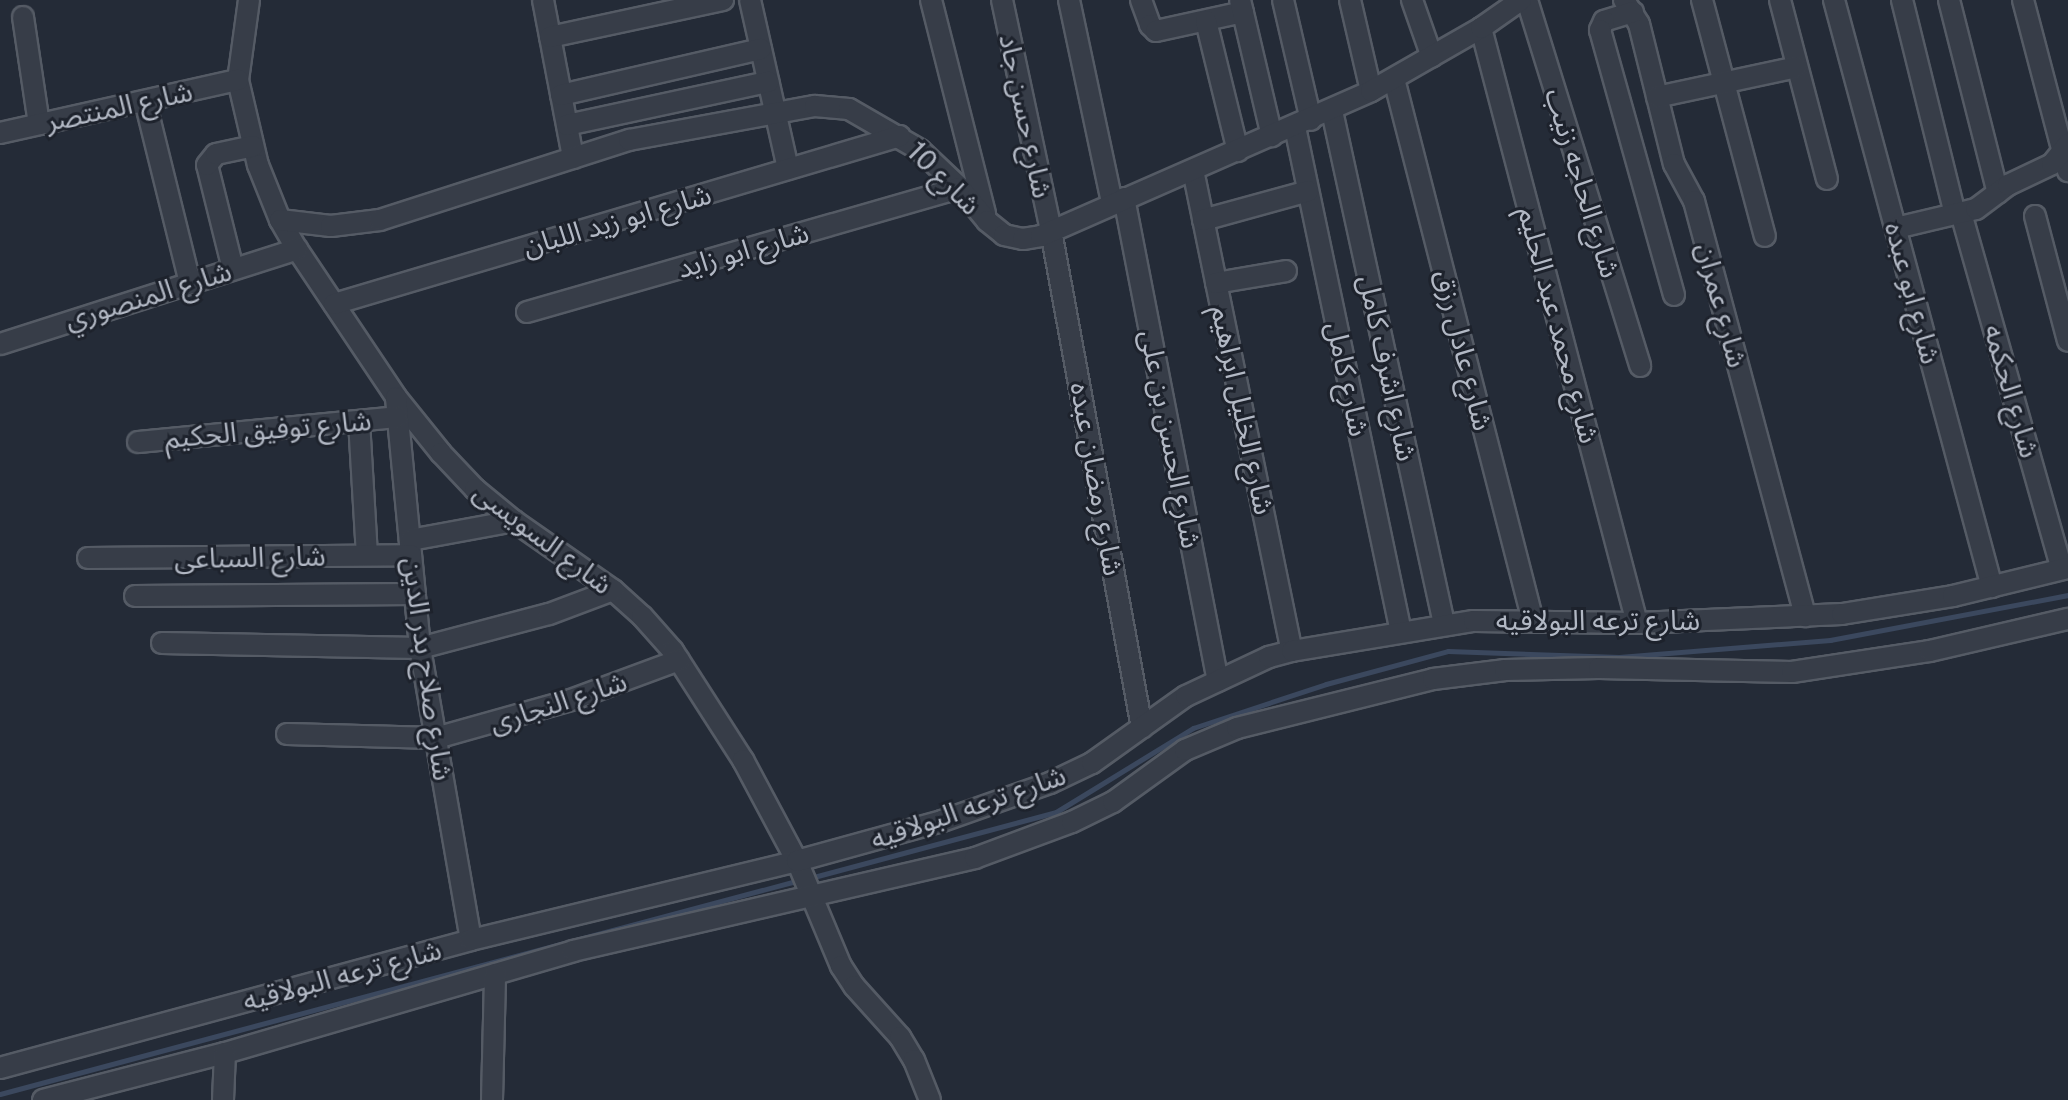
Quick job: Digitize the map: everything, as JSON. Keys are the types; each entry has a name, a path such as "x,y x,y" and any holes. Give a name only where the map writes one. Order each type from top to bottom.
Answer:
{"street":[{"path":"238,80 249,0"},
{"path":"543,0 573,158"},
{"path":"550,37 723,0"},
{"path":"750,0 788,169"},
{"path":"931,0 987,221"},
{"name":"شارع حسن جاد","path":"1002,0 1051,231"},
{"name":"شارع الحسن بن على","path":"1069,0 1118,200 1218,681"},
{"path":"1141,0 1146,17 1156,31 1206,21 1242,6 1272,136"},
{"name":"شارع كامل","path":"1283,0 1303,123 1308,191 1401,632"},
{"path":"1350,0 1371,91"},
{"path":"1412,0 1432,57"},
{"name":"شارع 10","path":"280,220 331,226 380,220 671,129 815,106 849,109 900,136 920,150 960,188 987,221 1004,235 1023,239 1051,231 1332,111 1432,57 1490,15 1524,0"},
{"name":"شارع الحاجه زنيب","path":"1524,0 1640,366"},
{"path":"1702,0 1765,236"},
{"path":"1780,0 1827,179"},
{"name":"شارع ابو عبده","path":"1834,0 1992,587"},
{"path":"1949,0 1998,193"},
{"path":"2023,0 2065,146 2068,171"},
{"name":"شارع الحكمه","path":"1907,1 1958,214 2065,568"},
{"path":"1628,6 1604,21 1600,30 1674,295"},
{"name":"شارع عمران","path":"1628,6 1657,97 1674,164 1694,201 1805,616"},
{"name":"شارع محمد عبد الحليم","path":"1490,15 1637,623"},
{"path":"23,17 39,124"},
{"path":"1206,21 1238,151"},
{"path":"561,95 761,49"},
{"path":"1657,97 1797,67"},
{"name":"شارع عادل رزق","path":"1394,79 1533,621"},
{"name":"شارع المنتصر","path":"0,133 238,80"},
{"name":"شارع السويسى","path":"238,80 253,146 280,220 397,407 514,521 613,590 642,616 679,660 743,760 798,864 809,896"},
{"path":"567,125 768,82"},
{"path":"145,101 190,283"},
{"name":"شارع اشرف كامل","path":"1332,111 1444,624"},
{"name":"شارع ابو زيد اللبان","path":"334,304 900,136"},
{"path":"233,269 207,165 216,154 253,146"},
{"path":"1896,228 1987,204 2015,180 2052,164 2065,146"},
{"name":"شارع الخليل ابراهيم","path":"1193,170 1292,651"},
{"name":"شارع ابو زايد","path":"527,312 960,188"},
{"path":"1203,220 1308,191"},
{"path":"2035,216 2068,341"},
{"name":"شارع رمضان عبده","path":"1051,231 1142,728"},
{"name":"شارع المنصوري","path":"0,344 297,249"},
{"path":"1216,283 1286,271"},
{"name":"شارع توفيق الحكيم","path":"138,442 359,421 397,407"},
{"name":"شارع صلاح بدر الدين","path":"397,407 420,648 471,940"},
{"name":"شارع صلاح بدر الدين","path":"359,421 367,555"},
{"name":"شارع السباعى","path":"88,558 367,555 514,521"},
{"name":"شارع ترعه البولاقيه","path":"0,1068 471,940 798,864 942,821 1050,783 1092,763 1186,696 1292,651 1444,624 1533,621 1637,623 1842,614 1992,587 2065,568"},
{"path":"162,643 420,648 549,614 613,590"},
{"path":"135,596 415,594"},
{"name":"شارع ترعه البولاقيه","path":"43,1100 225,1053 573,951 975,858 1030,840 1113,802 1185,750 1237,728 1433,679 1505,670 1599,668 1792,672 1930,651 2068,619"},
{"name":"شارع النجارى","path":"287,734 436,738 571,700 679,660"},
{"path":"809,896 841,966 854,986 900,1037 914,1060 930,1100"},
{"path":"492,1100 495,974"},
{"path":"223,1100 225,1053"}],"waterway":[{"path":"810,878 1056,812 1193,728 1326,684 1448,651 1619,657 1830,640 2068,595"},
{"path":"0,1094 800,880"}]}
